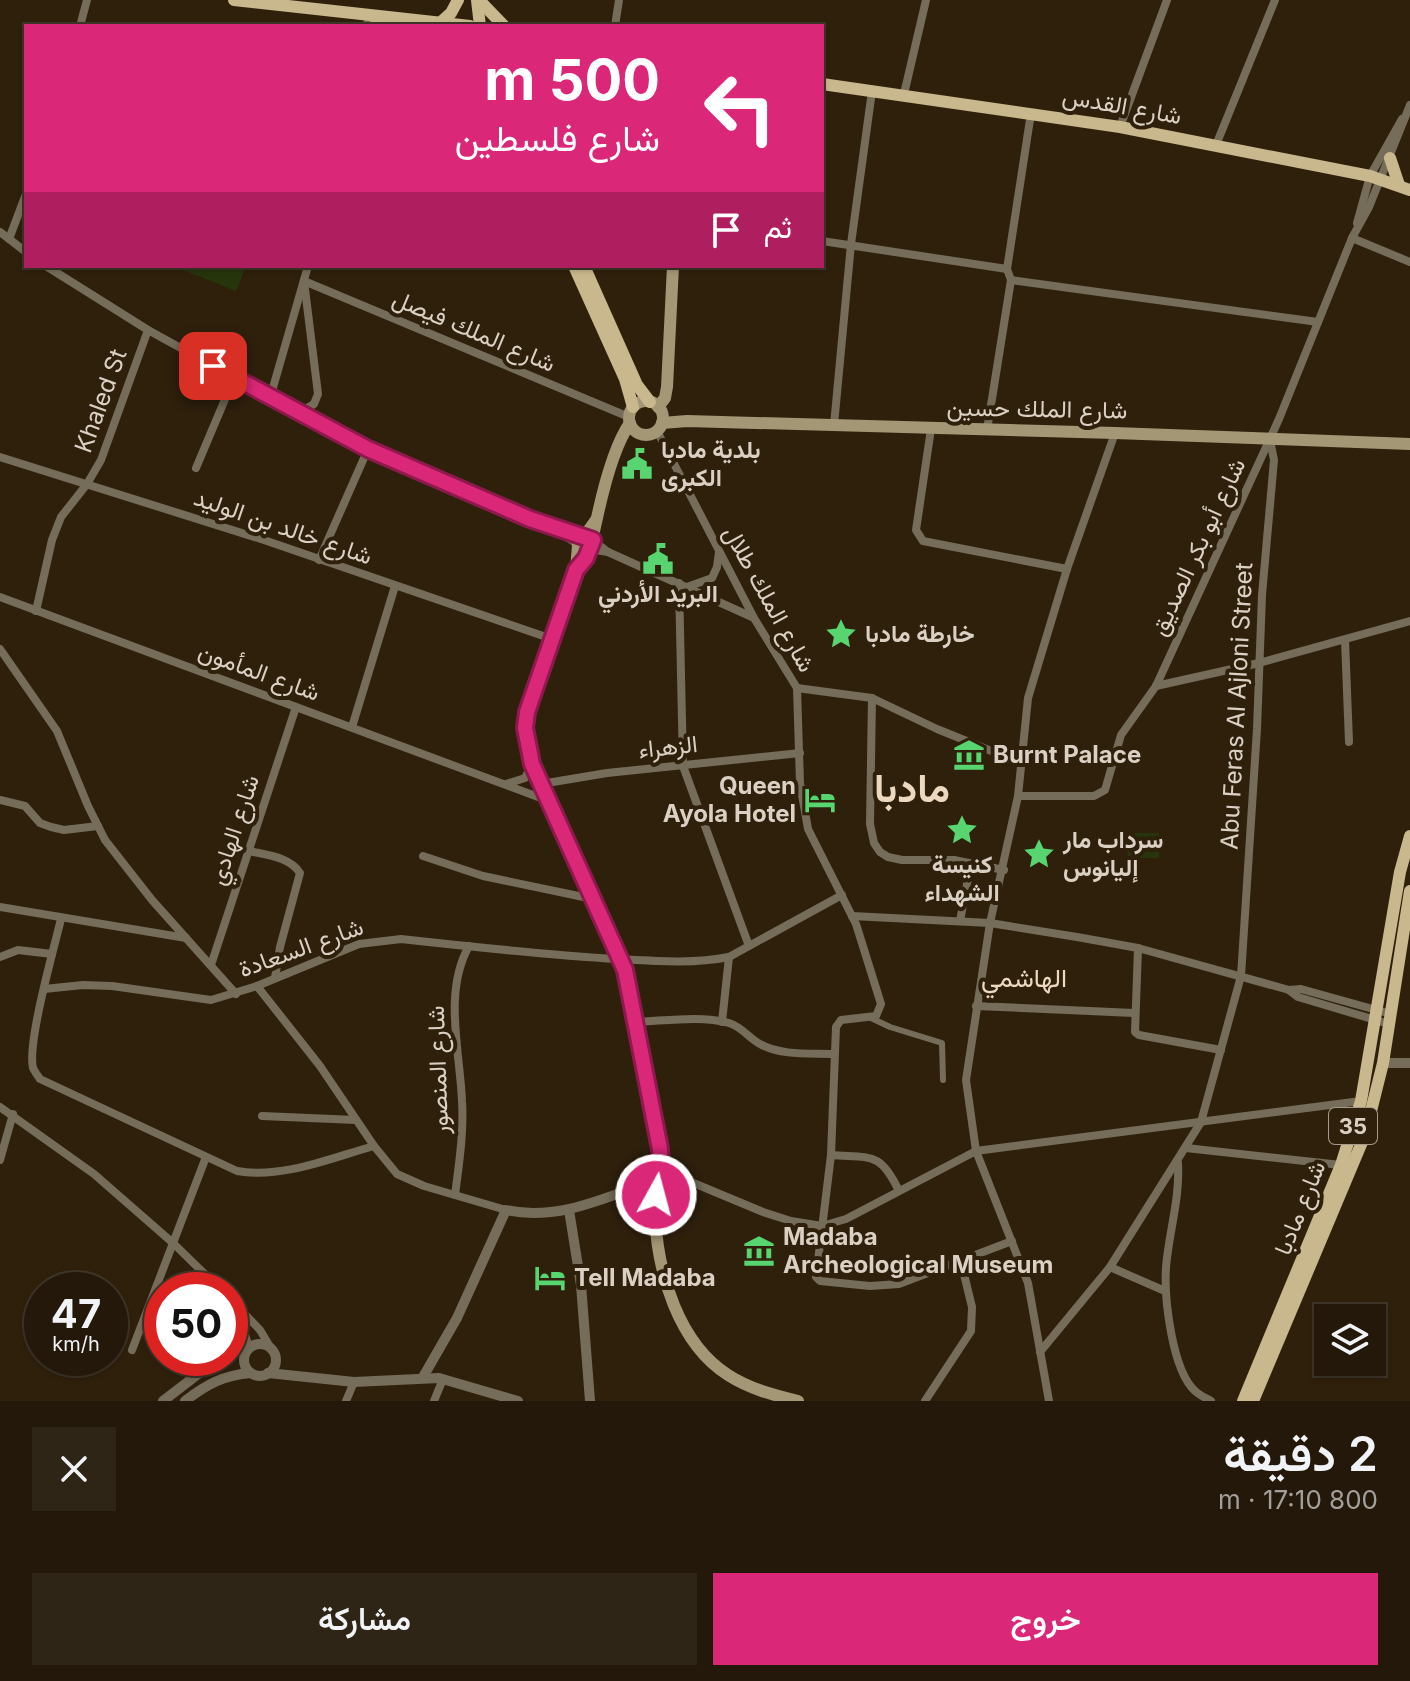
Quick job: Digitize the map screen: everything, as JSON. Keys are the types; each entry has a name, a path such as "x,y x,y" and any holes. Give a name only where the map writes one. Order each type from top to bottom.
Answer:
{"main road":[{"path":"234,0 290,8 306,7 368,21 449,24"},
{"path":"440,23 461,0"},
{"path":"461,0 467,24"},
{"path":"478,0 480,24"},
{"path":"478,0 502,24"},
{"name":"شارع القدس","path":"824,84 1120,127 1375,177 1404,188"},
{"path":"1390,158 1404,188"},
{"path":"575,268 625,379 631,416 641,434 646,435 660,427 662,415 637,385 585,268"},
{"path":"673,268 665,398 654,404 641,402 631,416 527,712 525,728 532,764 620,959 660,1149 655,1216 660,1258 670,1295 690,1334 726,1374 756,1390 798,1401"},
{"name":"شارع الملك حسين","path":"660,427 687,421 1410,444"},
{"name":"شارع مادبا","path":"1253,1401 1365,1135 1383,1063 1383,1017 1400,872 1410,836"},
{"name":"شارع مادبا","path":"1243,1401 1341,1165 1383,1017 1410,891"}],"street":[{"path":"81,24 87,0"},
{"path":"615,24 619,0"},
{"path":"904,94 926,0"},
{"path":"1120,127 1167,0"},
{"path":"1216,145 1275,0"},
{"path":"834,425 851,244 872,91"},
{"name":"شارع أبو بكر الصديق","path":"1375,177 1390,158 1408,108"},
{"name":"شارع أبو بكر الصديق","path":"1018,796 1100,794 1107,784 1121,735 1156,686 1270,440 1354,236 1369,207 1375,177 1393,131 1408,108"},
{"path":"987,430 1011,280 1007,269 1031,113"},
{"path":"9,239 24,199"},
{"path":"0,232 24,250"},
{"path":"1354,236 1410,262"},
{"path":"824,241 1007,269"},
{"path":"49,268 148,330 368,449 754,618"},
{"path":"270,398 307,268"},
{"path":"1011,280 1318,322"},
{"path":"299,413 314,404 318,394 304,281"},
{"name":"شارع الملك فيصل","path":"304,281 631,416"},
{"name":"Khaled St","path":"36,611 49,550 61,517 101,460 148,330"},
{"path":"196,468 234,378"},
{"name":"شارع الملك طلال","path":"660,427 754,618 797,688 800,783 808,829 852,916 881,1004 879,1012 871,1018"},
{"path":"931,429 916,530 919,537 923,541 1067,569"},
{"path":"1049,1401 1028,1283 976,1151 966,1080 990,923 1018,796 1028,698 1067,569 1115,433"},
{"name":"Abu Feras Al Ajloni Street","path":"1040,1352 1110,1267 1201,1122 1241,976 1274,460 1270,440"},
{"path":"319,560 368,449"},
{"name":"شارع خالد بن الوليد","path":"0,457 552,639"},
{"path":"682,585 712,578 719,550"},
{"path":"682,585 683,766 749,946"},
{"path":"352,727 395,586"},
{"name":"شارع المأمون","path":"0,597 549,801"},
{"path":"1156,686 1259,663 1410,621"},
{"path":"1345,640 1349,742"},
{"path":"2,654 57,731 98,826 143,888 236,994"},
{"path":"797,688 872,698 937,729 1021,763"},
{"path":"872,698 870,824 874,843 880,852 895,859 944,860 1004,870"},
{"name":"شارع الهادي","path":"211,965 296,707"},
{"name":"الزهراء","path":"541,784 800,753"},
{"path":"505,784 525,778 532,764"},
{"path":"0,800 25,806 40,823 51,827 64,830 98,826"},
{"path":"249,851 294,864 300,873 275,978"},
{"path":"423,856 483,876 593,899"},
{"path":"960,921 971,863"},
{"path":"722,1022 729,957 842,895"},
{"path":"0,907 187,939"},
{"path":"852,916 990,923 1138,948 1289,990 1301,989 1383,1017"},
{"path":"61,919 44,989 33,1059 33,1068 40,1079 237,1171 260,1173 294,1168 374,1146"},
{"name":"شارع السعادة","path":"44,989 112,986 211,1000 257,986 339,951 378,940 401,939 620,959 712,960 729,957"},
{"name":"شارع المنصور","path":"455,1195 462,1125 456,984 458,970 469,946"},
{"path":"1138,948 1134,1013 1137,1034 1221,1050"},
{"path":"0,957 18,950 52,954"},
{"path":"257,986 320,1066 374,1146 397,1174 424,1186 506,1210 537,1214 569,1210 658,1179 679,1177 774,1216 822,1226 846,1219 976,1151 1361,1101"},
{"path":"976,1006 1134,1013"},
{"path":"943,1080 942,1043 871,1018 841,1020 836,1027 831,1155 815,1274 820,1281 884,1286 914,1280 1012,1241"},
{"path":"635,1022 722,1022 737,1026 756,1042 772,1049 834,1054"},
{"path":"1383,1063 1410,1063"},
{"path":"0,1107 94,1174 203,1272"},
{"path":"0,1160 13,1114"},
{"path":"262,1116 356,1120"},
{"path":"1186,1148 1341,1165"},
{"path":"831,1155 872,1158 883,1163 899,1191"},
{"path":"132,1350 206,1157"},
{"path":"1178,1162 1179,1178 1165,1291 1172,1341 1185,1374 1196,1392 1211,1401"},
{"path":"423,1377 457,1318 506,1210"},
{"path":"569,1210 581,1285 590,1401"},
{"path":"925,1401 971,1331 972,1307 961,1262"},
{"path":"1110,1267 1165,1291"},
{"path":"248,1318 274,1352 275,1365 268,1373"},
{"path":"248,1349 264,1344 300,1375"},
{"path":"248,1369 251,1373"},
{"path":"185,1401 223,1377 251,1373 354,1382 423,1377 443,1379 518,1401"},
{"path":"163,1401 196,1376"},
{"path":"434,1401 443,1379"},
{"path":"346,1401 354,1382"}],"green space":[{"path":"178,268 245,268 236,291"},
{"path":"1131,833 1159,833 1159,858 1127,858"}],"place":[{"name":"بلدية مادبا الكبرى","path":"637,464"},
{"name":"البريد الأردني","path":"658,559"},
{"name":"خارطة مادبا","path":"841,634"},
{"name":"Burnt Palace","path":"969,755"},
{"name":"Queen Ayola Hotel","path":"820,800"},
{"name":"كنيسة الشهداء","path":"962,830"},
{"name":"سرداب مار إليانوس","path":"1039,854"},
{"name":"Madaba Archeological Museum","path":"759,1251"},
{"name":"Tell Madaba","path":"550,1278"}],"district":[{"name":"مادبا","path":"912,788"},
{"name":"الهاشمي","path":"1024,978"}],"route":[{"path":"213,366 368,449 555,530 593,540 586,558 576,570 530,697 525,728 532,764 625,970 660,1149 661,1166 656,1195"}]}
